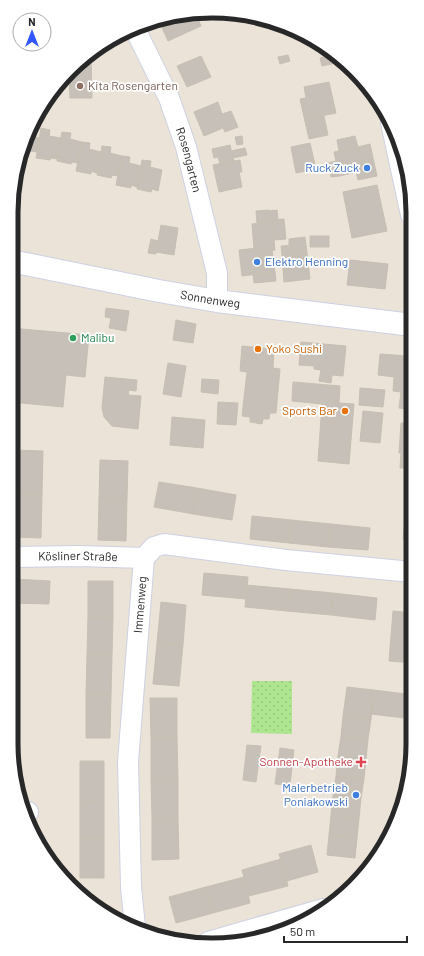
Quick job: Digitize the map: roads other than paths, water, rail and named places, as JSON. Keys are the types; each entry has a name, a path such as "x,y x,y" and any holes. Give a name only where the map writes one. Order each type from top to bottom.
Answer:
{"street":[{"name":"Rosengarten","path":"137,33 168,98 186,147 217,273 217,300"},
{"name":"Sonnenweg","path":"18,262 159,291 406,324"},
{"path":"144,558 154,547 164,544 286,560 406,571"},
{"name":"Kösliner Straße","path":"18,558 79,556 144,558"},
{"name":"Immenweg","path":"134,922 131,887 128,762 144,558"},
{"path":"222,938 305,914"}],"place":[{"name":"Kita Rosengarten","path":"80,86"},
{"name":"Ruck Zuck","path":"367,168"},
{"name":"Elektro Henning","path":"257,262"},
{"name":"Malibu","path":"73,338"},
{"name":"Yoko Sushi","path":"258,349"},
{"name":"Sports Bar","path":"345,411"},
{"name":"Sonnen-Apotheke","path":"361,762"},
{"name":"Malerbetrieb Poniakowski","path":"356,795"}]}
